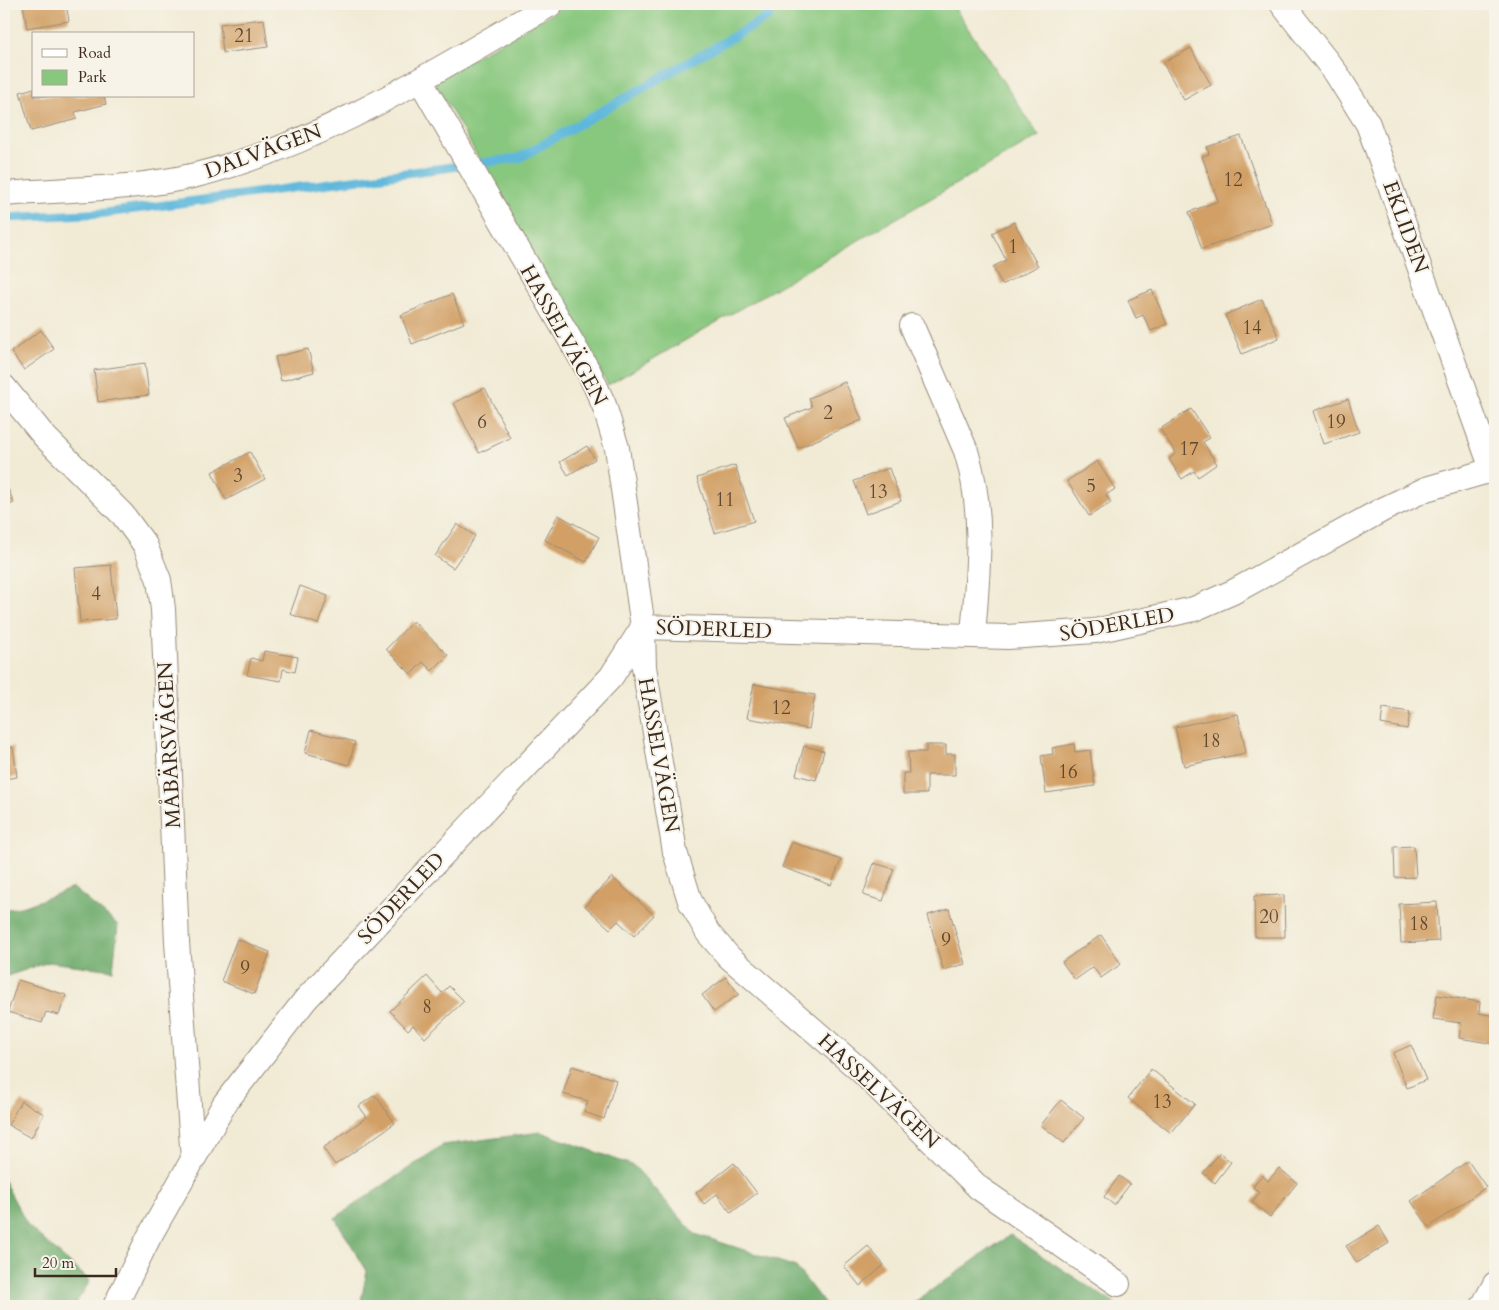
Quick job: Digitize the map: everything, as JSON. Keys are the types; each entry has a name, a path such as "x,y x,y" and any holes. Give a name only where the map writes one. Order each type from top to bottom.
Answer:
{"street":[{"name":"DALVÄGEN","path":"4,194 152,183 197,174 296,143 420,80 551,4"},
{"name":"EKLIDEN","path":"1282,4 1336,73 1368,124 1494,469"},
{"name":"HASSELVÄGEN","path":"420,80 589,372 604,406 617,448 643,627 644,667 675,852 690,901 708,933 729,957 861,1071 979,1188 1118,1284"},
{"path":"912,326 966,450 972,470 979,510 979,555 973,635"},
{"name":"MÅBÄRSVÄGEN","path":"4,387 44,436 123,515 145,544 159,580 163,609 178,951 193,1159"},
{"name":"SÖDERLED","path":"115,1306 149,1237 225,1104 306,999 550,739 611,677 643,627 1008,637 1095,631 1194,609 1233,592 1382,510 1417,493 1494,469"},
{"path":"1484,1306 1495,1284"}],"green space":[{"path":"568,4 952,4 1039,136 608,385 434,80"},
{"path":"73,888 118,925 113,970 49,962 4,977 4,910 25,906"},
{"path":"541,1132 634,1166 695,1234 796,1267 826,1306 360,1306 367,1271 335,1218 443,1145"},
{"path":"4,1181 28,1226 90,1281 74,1306 4,1306"},
{"path":"1010,1235 1118,1306 909,1306"}],"building":[{"path":"23,4 66,4 69,21 27,28"},
{"path":"264,19 268,47 223,53 220,24"},
{"path":"1191,48 1211,85 1184,100 1163,63"},
{"path":"32,89 32,98 104,98 106,104 75,112 77,119 31,131 20,92"},
{"path":"1241,136 1272,224 1202,249 1189,212 1218,201 1202,156 1209,154 1207,147"},
{"path":"1014,222 1038,266 1002,285 993,267 1006,260 992,233"},
{"path":"1152,290 1167,324 1151,331 1143,315 1136,318 1128,300"},
{"path":"452,294 464,323 412,344 401,315"},
{"path":"1262,299 1279,338 1242,354 1225,315"},
{"path":"41,330 54,349 24,370 11,352"},
{"path":"308,349 314,372 281,381 275,357"},
{"path":"145,363 149,395 98,402 94,370"},
{"path":"845,382 862,420 798,448 785,418 812,407 809,398"},
{"path":"485,388 510,438 479,453 454,403"},
{"path":"1348,399 1359,432 1324,444 1313,411"},
{"path":"1191,409 1210,438 1203,442 1217,464 1198,477 1194,471 1182,479 1169,459 1176,453 1160,429"},
{"path":"587,446 595,459 568,475 560,462"},
{"path":"250,452 265,479 226,500 212,472"},
{"path":"1097,461 1115,489 1106,495 1111,503 1089,516 1067,481"},
{"path":"735,465 754,521 715,533 697,478"},
{"path":"889,468 901,501 866,514 854,481"},
{"path":"4,479 14,503 4,507"},
{"path":"558,515 599,537 586,562 545,540"},
{"path":"457,524 475,536 453,568 435,556"},
{"path":"111,565 116,619 80,622 75,568"},
{"path":"300,586 328,596 318,624 290,614"},
{"path":"413,621 448,655 432,671 423,662 411,674 386,649"},
{"path":"264,651 298,657 295,672 283,669 281,681 247,675 251,658 262,661"},
{"path":"754,684 815,695 809,729 747,718"},
{"path":"1383,708 1410,712 1407,729 1381,724"},
{"path":"1238,714 1246,753 1184,766 1175,727"},
{"path":"311,730 355,742 349,765 305,753"},
{"path":"1074,744 1075,752 1090,750 1095,786 1046,793 1041,756 1053,754 1052,748"},
{"path":"926,745 946,745 946,754 955,754 955,775 927,775 927,794 903,794 903,773 909,773 908,752 926,752"},
{"path":"804,746 824,751 816,780 796,775"},
{"path":"13,747 17,777 4,779 4,748"},
{"path":"792,842 841,860 831,885 782,867"},
{"path":"1414,846 1416,877 1395,878 1394,847"},
{"path":"874,863 894,869 883,901 863,895"},
{"path":"612,877 654,915 634,936 618,921 610,929 585,906"},
{"path":"1284,895 1285,937 1255,937 1254,896"},
{"path":"1437,902 1439,941 1401,943 1399,904"},
{"path":"949,909 965,964 943,970 928,915"},
{"path":"1101,935 1121,964 1101,978 1093,967 1075,980 1062,962"},
{"path":"237,939 270,952 254,994 221,981"},
{"path":"427,976 442,993 449,986 464,1001 425,1038 413,1025 408,1030 390,1011"},
{"path":"726,977 739,994 714,1012 702,995"},
{"path":"18,980 66,995 59,1015 46,1012 42,1023 8,1012"},
{"path":"1437,995 1480,1002 1479,1013 1495,1016 1495,1044 1459,1038 1461,1023 1433,1019"},
{"path":"1411,1045 1426,1080 1407,1088 1393,1053"},
{"path":"572,1066 616,1080 604,1119 584,1112 588,1101 563,1094"},
{"path":"1151,1069 1195,1104 1171,1133 1128,1098"},
{"path":"375,1095 395,1123 335,1165 323,1148 367,1117 359,1106"},
{"path":"1061,1100 1084,1118 1064,1143 1041,1125"},
{"path":"21,1101 44,1114 31,1138 8,1125"},
{"path":"1220,1153 1231,1162 1215,1183 1203,1173"},
{"path":"1468,1161 1486,1187 1429,1227 1411,1201"},
{"path":"734,1163 757,1193 731,1213 717,1194 704,1204 696,1193"},
{"path":"1279,1168 1297,1183 1270,1217 1252,1202 1259,1193 1253,1187 1262,1175 1268,1181"},
{"path":"1119,1176 1130,1184 1114,1205 1104,1197"},
{"path":"1379,1226 1389,1243 1357,1263 1346,1246"},
{"path":"868,1246 884,1265 860,1286 844,1266"}],"waterway":[{"path":"4,218 105,213 519,158 768,17 776,4"}]}
